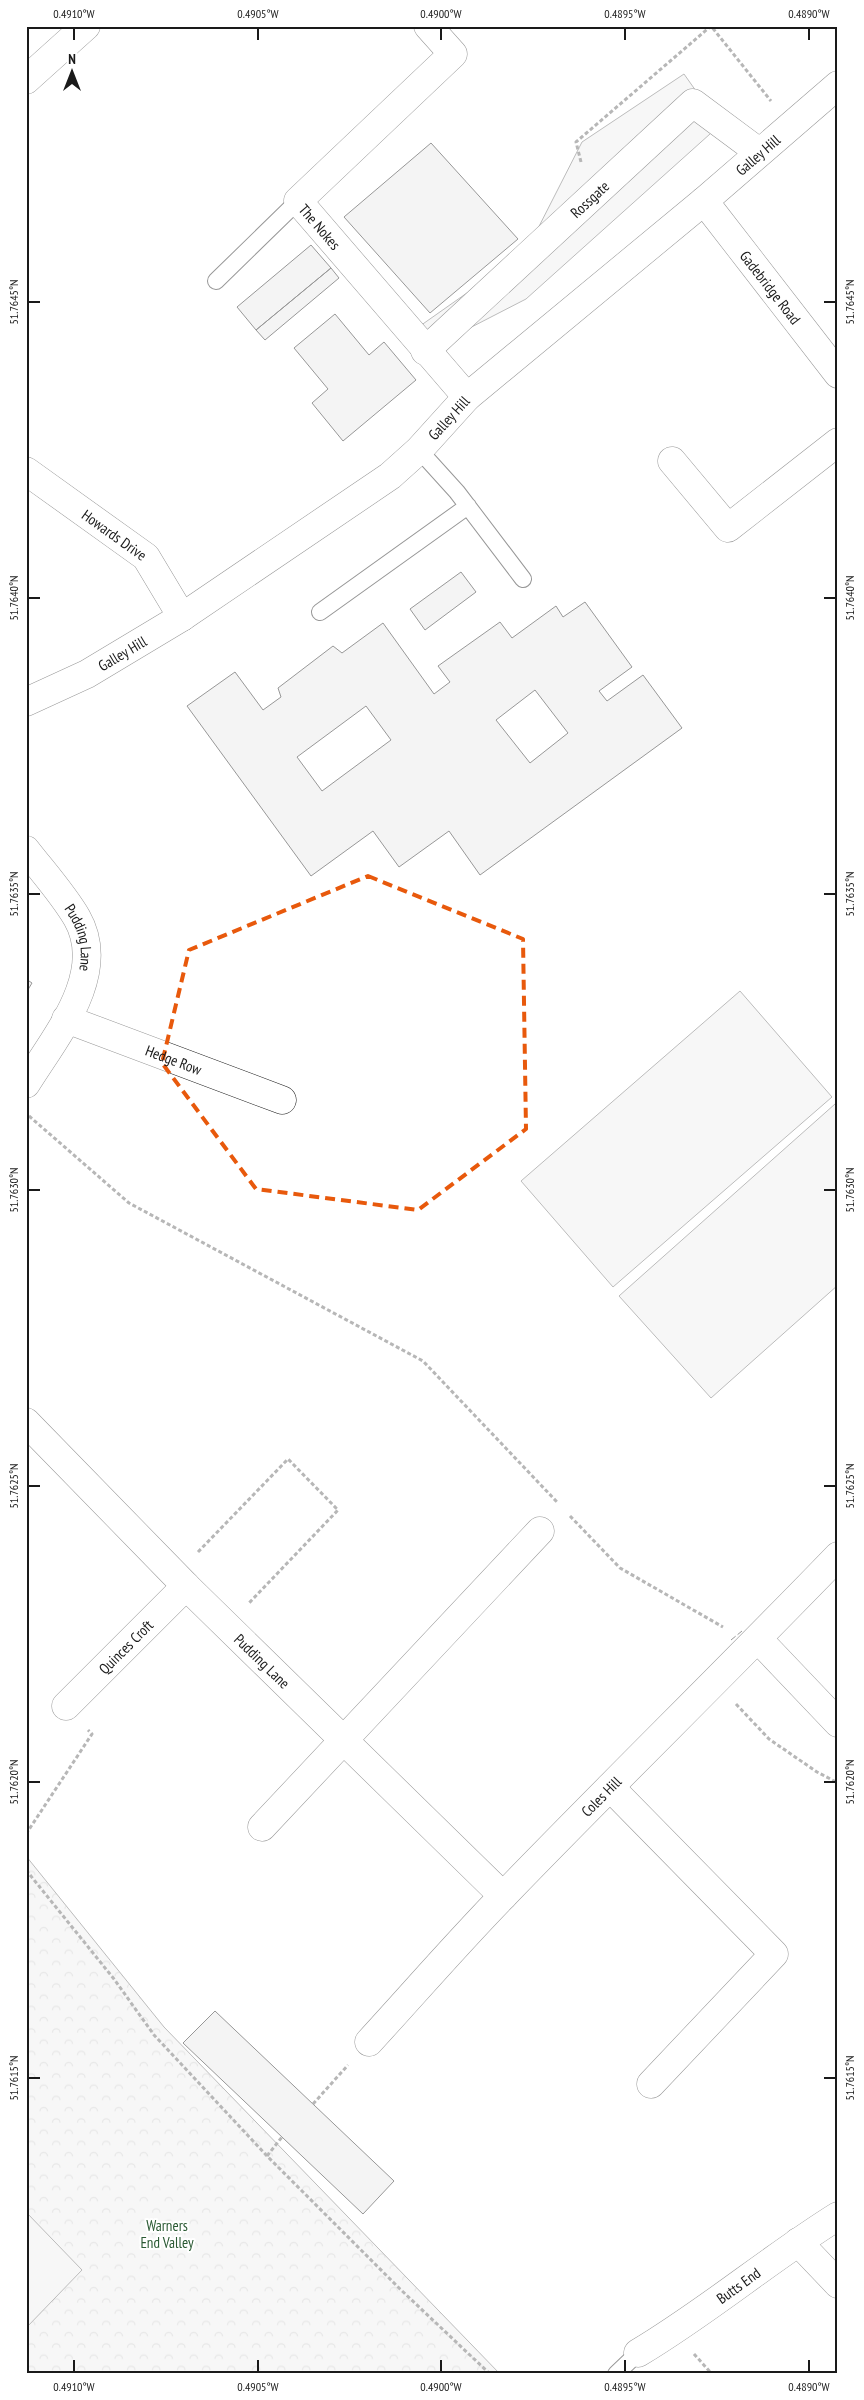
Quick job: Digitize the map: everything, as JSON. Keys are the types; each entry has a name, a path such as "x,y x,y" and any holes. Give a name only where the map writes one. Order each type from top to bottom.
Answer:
{"street":[{"path":"26,80 86,26"},
{"name":"The Nokes","path":"428,26 453,54 298,201 467,397"},
{"name":"Galley Hill","path":"26,702 87,674 182,617 390,476 419,450 467,397 704,201 790,125 838,86"},
{"name":"Rossgate","path":"426,351 693,103 759,152"},
{"name":"Gadebridge Road","path":"704,201 838,374"},
{"path":"672,461 728,528 838,442"},
{"name":"Howards Drive","path":"26,471 146,557 182,617"},
{"name":"Pudding Lane","path":"26,850 77,918 88,948 84,985 66,1019 26,1084"},
{"name":"Hedge Row","path":"66,1019 282,1100"},
{"name":"Pudding Lane","path":"26,1422 180,1581 503,1896"},
{"path":"262,1827 342,1739 540,1531"},
{"name":"Coles Hill","path":"369,2042 503,1896 838,1556"},
{"name":"Quinces Croft","path":"66,1706 180,1581"},
{"path":"758,1639 838,1723"},
{"path":"610,1787 774,1954 651,2084"},
{"name":"Butts End","path":"638,2353 673,2332 798,2242 838,2216"},
{"path":"798,2242 838,2284"}],"lane":[{"path":"216,281 298,201"},
{"path":"419,450 468,506 523,579"},
{"path":"320,612 468,506"},
{"path":"616,2374 638,2353"}],"path":[{"path":"711,26 790,125"},
{"path":"26,1114 129,1203 423,1361 559,1504"},
{"path":"180,1581 288,1459 338,1510 226,1626"},
{"path":"566,1511 620,1568 731,1631 741,1622 758,1639"},
{"path":"714,1681 769,1739 817,1772 838,1783"},
{"path":"26,1834 92,1734 66,1706"},
{"path":"26,1870 114,1979 154,2035 267,2156 400,2289 490,2374"},
{"path":"313,2104 369,2042"},
{"path":"267,2156 282,2138"}],"highlighted area":[{"path":"368,876 523,939 526,1129 418,1210 256,1189 162,1063 189,950"}],"green space":[{"name":"Warners End Valley","path":"26,1856 164,2027 500,2374 26,2374"}],"shaded area":[{"path":"684,74 720,125 526,299 425,351 410,333 501,269 530,244 582,142"},
{"path":"740,991 832,1097 613,1287 521,1181"},
{"path":"835,1104 838,1108 838,1285 711,1398 619,1296"},
{"path":"26,2212 82,2270 26,2328"}],"building":[{"path":"431,143 518,239 430,313 344,217"},
{"path":"311,245 331,268 256,330 237,307"},
{"path":"331,268 339,278 265,340 256,330"},
{"path":"335,314 369,355 384,342 416,380 343,441 312,403 328,389 294,348"},
{"path":"461,572 476,592 425,630 410,609"},
{"path":"585,602 632,667 599,691 607,701 643,675 682,728 480,875 449,831 399,867 373,831 311,876 187,706 235,672 263,710 281,697 278,688 333,646 342,653 383,623 434,694 450,682 438,666 500,622 512,638 556,606 563,617","holes":["535,690 568,733 530,763 496,720","366,706 391,740 322,791 297,757"]},
{"path":"26,979 32,983 26,993"},
{"path":"215,2011 394,2181 363,2214 183,2043"}],"fence":[{"path":"731,1640 742,1631"}]}
